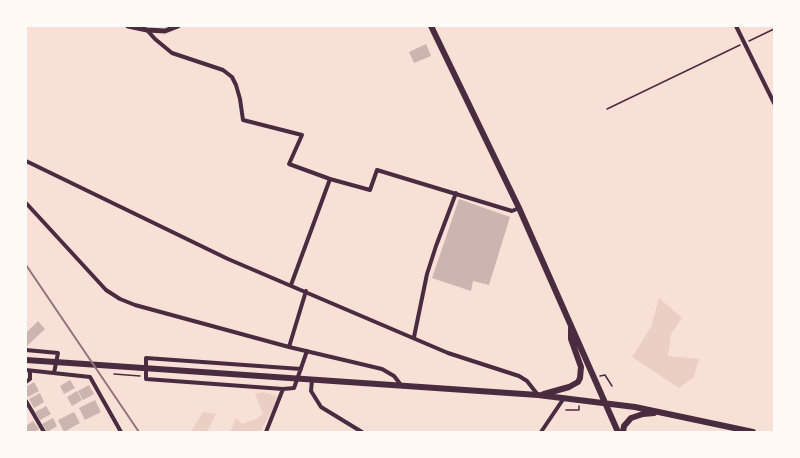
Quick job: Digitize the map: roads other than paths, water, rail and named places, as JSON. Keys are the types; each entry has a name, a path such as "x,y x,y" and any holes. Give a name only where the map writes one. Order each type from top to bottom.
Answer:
{"highway":[{"path":"431,26 519,208 618,432"},
{"path":"538,395 569,387 578,382 580,378 581,367 571,339 570,324"},
{"path":"26,360 538,395 605,403 753,432"},
{"path":"623,432 624,426 631,418 643,414 662,413"}],"street":[{"path":"128,26 147,30 164,30 178,26"},
{"path":"736,26 774,103"},
{"path":"147,30 155,39 172,53 223,70 232,77 240,99 243,120 302,135 289,164 330,179 370,190 378,170 512,210 519,208"},
{"path":"26,162 228,259 306,291 448,353 519,376 528,381 538,395"},
{"path":"291,285 330,179"},
{"path":"414,338 427,274 456,193"},
{"path":"26,203 106,290 120,299 135,305 289,347 382,369 394,376 401,386"},
{"path":"289,347 306,291"},
{"path":"26,350 58,352 54,373"},
{"path":"300,369 146,358 146,379 283,389 294,388 307,351"},
{"path":"26,382 30,379 28,370 90,377 120,432"},
{"path":"312,380 311,391 321,407 362,432"},
{"path":"266,432 283,389"},
{"path":"541,432 564,398"},
{"path":"26,401 44,432"}],"railway":[{"path":"26,265 139,432"}]}
